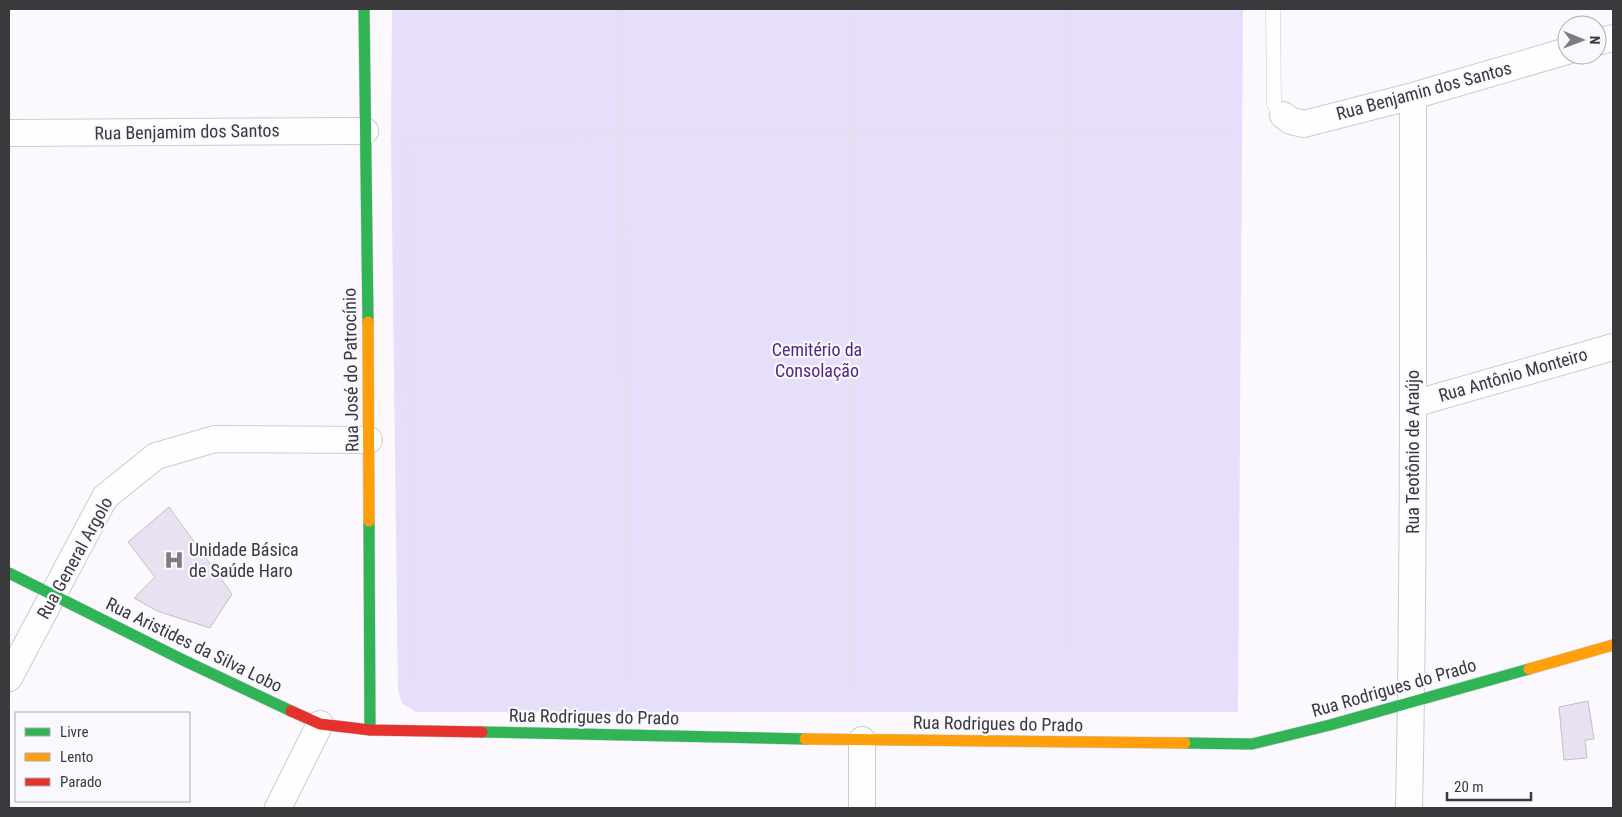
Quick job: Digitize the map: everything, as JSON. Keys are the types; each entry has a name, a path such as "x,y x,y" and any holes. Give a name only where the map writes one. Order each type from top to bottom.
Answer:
{"street":[{"name":"Rua José do Patrocínio","path":"364,9 370,730"},
{"name":"Rua Benjamin dos Santos","path":"1283,115 1290,121 1304,124 1412,96 1557,54"},
{"name":"Rua Teotônio de Araújo","path":"1409,808 1413,404 1412,96"},
{"name":"Rua Benjamim dos Santos","path":"9,134 365,130"},
{"name":"Rua Antônio Monteiro","path":"1413,404 1613,346"},
{"name":"Rua General Argolo","path":"9,678 105,497 156,456 215,439 369,440"},
{"name":"Rua Aristides da Silva Lobo","path":"9,573 192,664 320,724 370,730"},
{"name":"Rua Rodrigues do Prado","path":"370,730 862,740 1252,744 1330,725 1613,645"},
{"path":"278,808 320,724"},
{"path":"862,740 862,808"}],"lane":[{"path":"1272,9 1274,105 1283,115"}],"path":[{"path":"620,9 628,676"},
{"path":"850,682 851,9"},
{"path":"1069,9 1069,641"},
{"path":"411,674 407,140 621,134 1228,130"}],"green space":[{"name":"Cemitério da Consolação","path":"392,9 1243,9 1238,712 416,712 403,704 398,691 391,139"}],"building":[{"name":"Unidade Básica de Saúde Haro","path":"169,507 232,594 210,628 157,611 134,598 155,577 128,542"},
{"path":"1588,701 1594,739 1585,740 1587,758 1564,760 1559,707"}],"traffic: fast":[{"path":"364,9 368,322"},
{"path":"369,521 370,730"},
{"path":"9,573 183,660 291,711"},
{"path":"1185,743 1252,744 1330,725 1529,669"},
{"path":"482,732 805,739"}],"traffic: slow":[{"path":"368,322 369,521"},
{"path":"1529,669 1613,645"},
{"path":"805,739 1185,743"}],"traffic: jam":[{"path":"291,711 320,724 370,730 482,732"}],"place":[{"name":"Unidade Básica de Saúde Haro","path":"174,560"}]}
